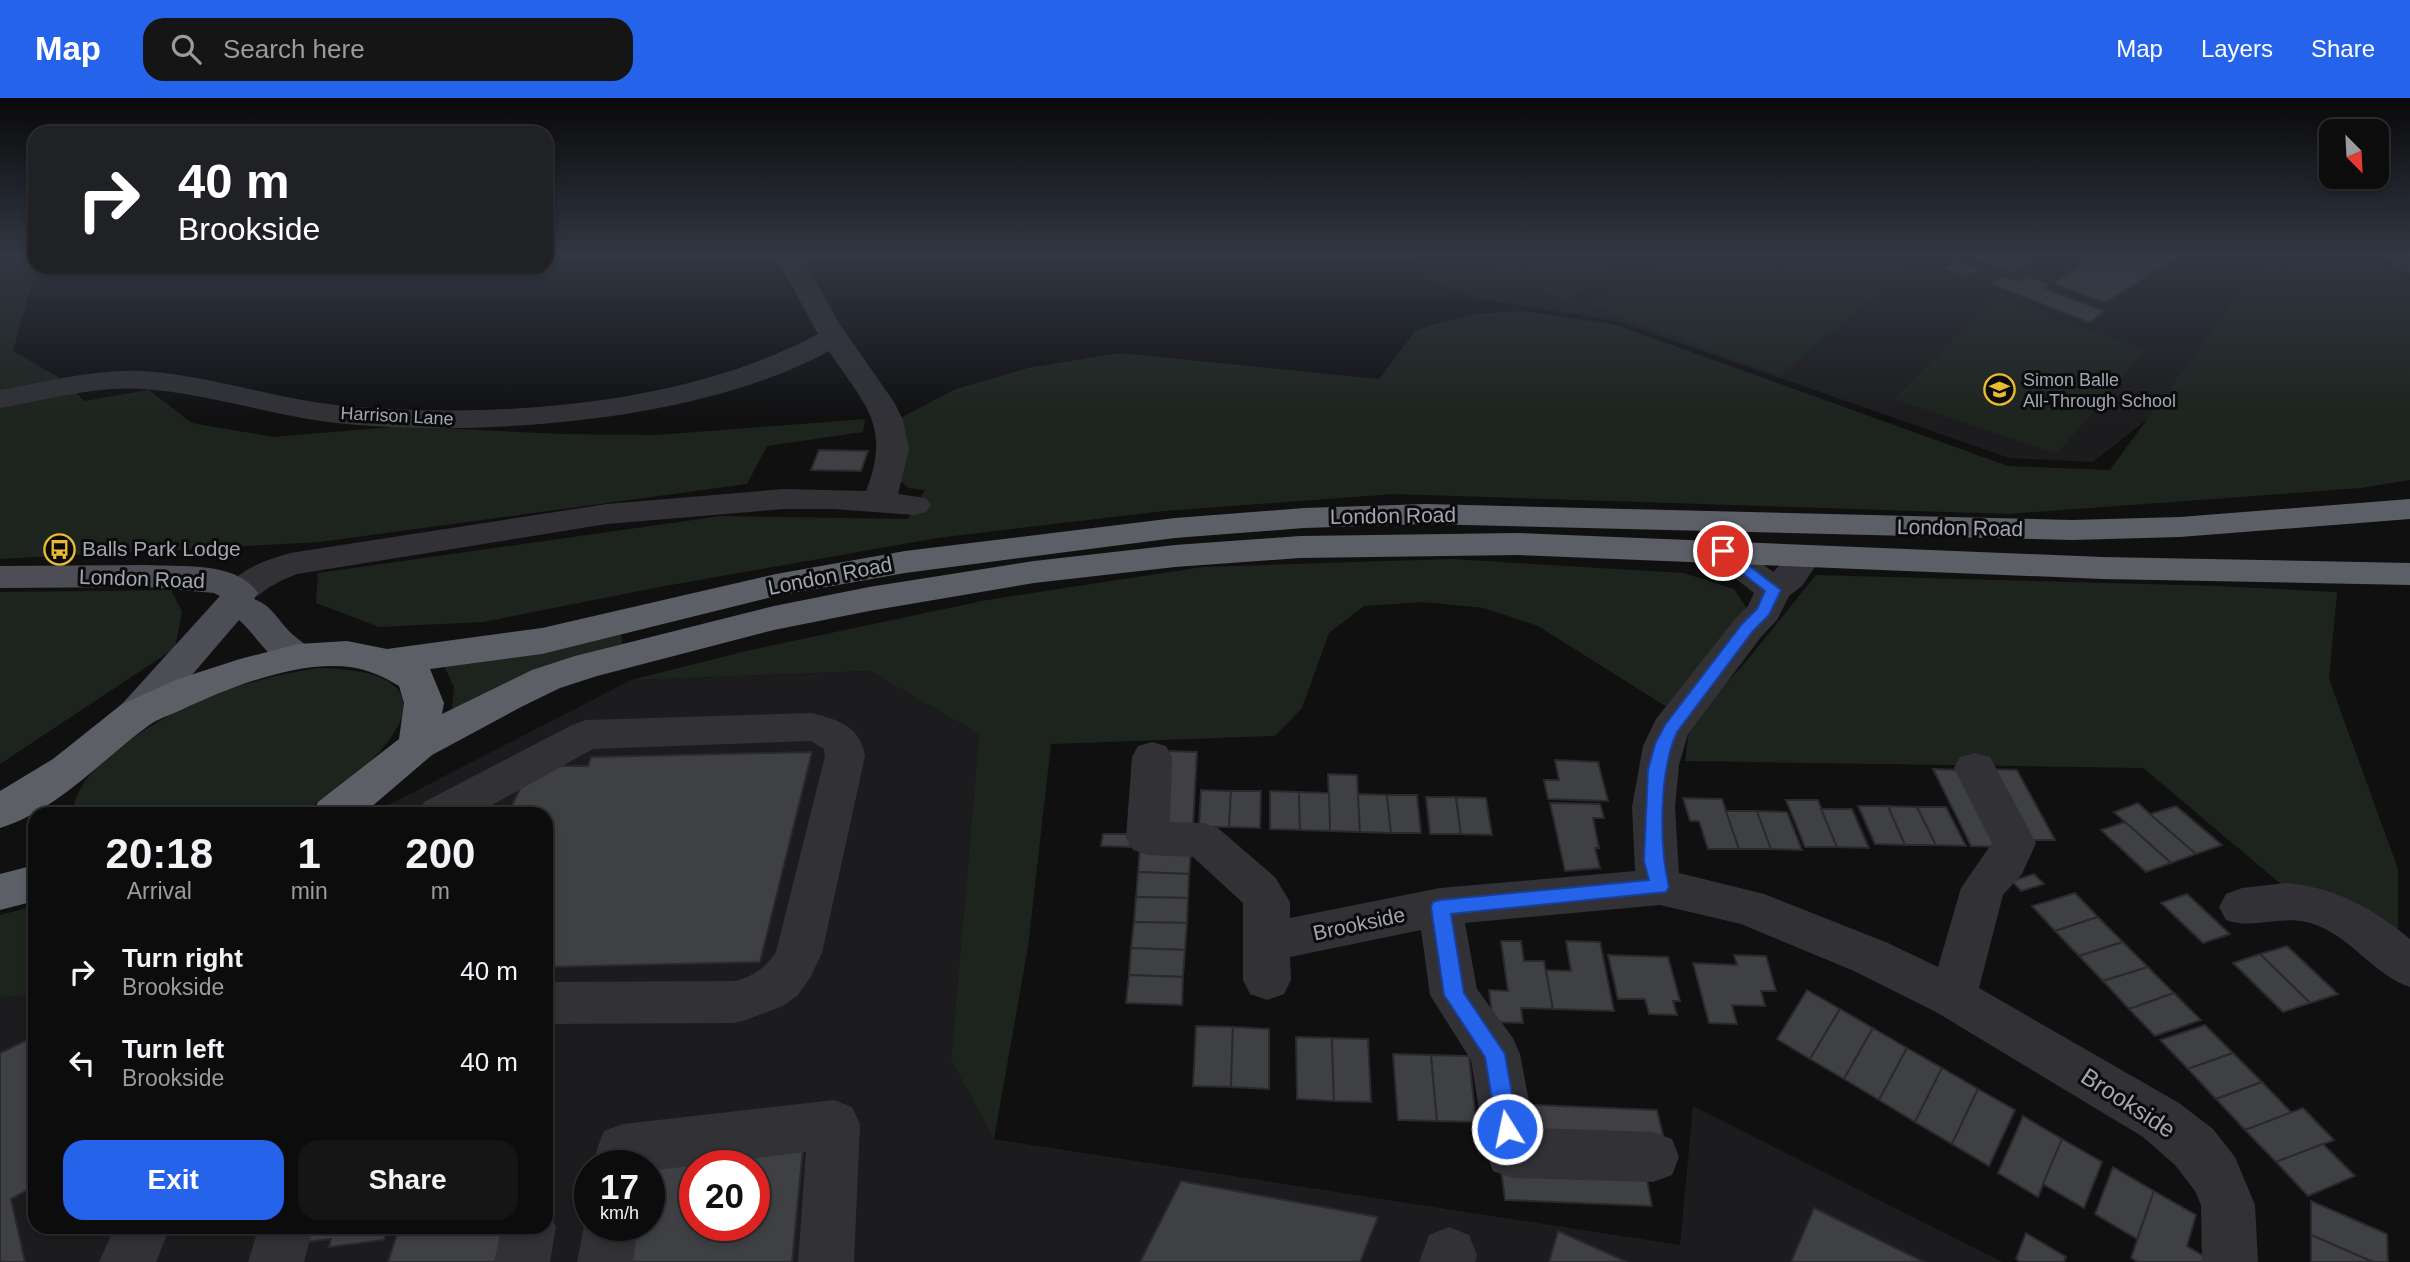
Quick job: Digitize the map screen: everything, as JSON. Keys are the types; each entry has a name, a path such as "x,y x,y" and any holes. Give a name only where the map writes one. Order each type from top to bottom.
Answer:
{"highway":[{"name":"London Road","path":"387,662 542,641 776,585 905,562 1175,528 1426,514 2072,530 2180,527 2410,509"},
{"name":"London Road","path":"343,807 418,745 546,680 624,655 774,618 869,599 1034,572 1175,556 1300,547 1421,543 1558,544 2130,568 2410,574"},
{"path":"0,812 68,770 136,714 192,689 253,668 298,657 347,654 387,662 416,678 424,703 418,745"},
{"path":"50,807 68,770"},
{"path":"0,892 28,885"}],"main road":[{"name":"London Road","path":"0,577 146,576 222,583 254,612 278,642 298,657"},
{"path":"136,714 236,598"}],"street":[{"path":"819,309 842,349 883,407 891,429 894,450 878,503"},
{"name":"Harrison Lane","path":"0,399 127,380 193,386 242,398 343,415 400,420 477,419 552,413 664,396 741,378 842,349"},
{"path":"236,598 263,575 290,564 607,514 784,499 834,499 914,505"},
{"path":"1723,551 1773,590"},
{"path":"1660,887 1654,861 1657,770 1663,744 1670,729 1748,628 1764,612 1773,590 1789,578 1806,555"},
{"path":"452,807 586,734 811,727 828,731 840,740 845,756 799,953 791,972 776,986 755,997 734,1002 553,1003"},
{"name":"Brookside","path":"1152,757 1148,838 1203,840 1259,890 1267,941 1440,907 1660,887 1748,907 1871,957 1953,997 2161,1120 2194,1147 2216,1175 2228,1205 2230,1262"},
{"path":"1953,997 1983,888 2006,862 2014,844 1975,768"},
{"path":"2242,907 2286,901 2322,907 2351,920 2410,967"},
{"path":"1440,907 1454,995 1495,1054 1511,1153 1653,1157"},
{"path":"623,1150 834,1124 827,1262"},
{"path":"127,1262 140,1234"},
{"path":"276,1262 284,1234"},
{"path":"522,1262 528,1234"},
{"path":"605,1262 608,1241"}],"shaded area":[{"path":"0,309 25,309 13,351 65,381 84,401 149,390 192,423 274,437 403,426 558,434 657,435 865,419 863,432 767,446 747,484 320,542 0,559"},
{"path":"1545,309 2287,309 2093,462 2009,458 1620,322"},
{"path":"1601,309 1859,309 1779,376"},
{"path":"1983,309 2030,309 2145,350 2057,454 1894,399"},
{"path":"2227,309 2410,309 2410,480 2361,488 2008,514 1394,494 1164,511 937,538 654,588 483,622 379,627 316,603 318,573 721,516 908,519 925,490 909,488 897,479 902,417 956,389 1028,368 1120,353 1379,379 1416,330 1472,314 1524,311 1616,325 2008,466 2110,470"},
{"path":"1451,559 1684,573 1734,589 1748,610 1670,709 1538,626 1484,608 1423,602 1364,606 1329,633 1302,708 1275,736 1051,744 1028,947 994,1139 951,1060 979,734 869,671 631,680 746,651 987,600 1202,567"},
{"path":"1816,575 2337,592 2329,679 2398,869 2398,929 2287,889 2143,768 1685,761 1690,722 1744,664"},
{"path":"171,590 182,612 175,648 0,764 0,592"},
{"path":"621,632 622,644 589,653 452,710 454,687 443,664"},
{"path":"318,668 368,673 395,686 404,705 398,727 380,751 326,797 309,807 74,807 82,786 95,770 140,733 187,706 212,696 290,673"},
{"path":"869,671 979,734 951,1060 994,1139 1680,1245 1693,1106 2002,1262 0,1262 0,991 28,978 28,1234 553,1234 553,807 385,807 631,680"},
{"path":"28,908 28,995 0,997 0,915"}],"building":[{"path":"2055,309 2104,311 2090,323"},
{"path":"819,450 868,451 861,471 811,470"},
{"path":"1168,751 1197,752 1193,825 1163,825"},
{"path":"812,752 760,962 553,967 553,807 511,807 523,782 552,766 588,766 591,757"},
{"path":"1555,760 1598,762 1608,801 1548,799 1544,780 1559,780"},
{"path":"1933,769 1962,770 2001,847 1971,846"},
{"path":"1989,769 2017,770 2055,840 2026,840"},
{"path":"1328,774 1357,775 1360,832 1330,831"},
{"path":"1201,790 1231,791 1229,827 1199,827"},
{"path":"1231,791 1261,791 1260,828 1229,827"},
{"path":"1270,791 1299,792 1300,830 1270,829"},
{"path":"1299,792 1329,793 1330,831 1300,830"},
{"path":"1358,794 1387,795 1391,833 1360,832"},
{"path":"1387,795 1417,795 1421,833 1391,833"},
{"path":"1426,797 1456,797 1461,834 1430,834"},
{"path":"1456,797 1486,798 1492,835 1461,834"},
{"path":"1683,798 1722,799 1739,849 1708,849 1699,821 1690,821"},
{"path":"1786,800 1818,800 1837,847 1805,847"},
{"path":"1550,803 1600,804 1604,818 1593,818 1599,848 1595,848 1600,868 1565,871"},
{"path":"2138,803 2196,854 2171,863 2114,812"},
{"path":"1858,806 1888,806 1905,845 1875,844"},
{"path":"1888,806 1917,807 1936,845 1905,845"},
{"path":"2176,806 2222,845 2196,854 2150,814"},
{"path":"1917,807 1946,807 1966,846 1936,845"},
{"path":"1821,809 1852,809 1869,848 1837,847"},
{"path":"1726,811 1757,811 1771,849 1739,849"},
{"path":"1757,811 1787,812 1802,850 1771,849"},
{"path":"2125,822 2171,863 2146,872 2101,830"},
{"path":"1103,834 1131,834 1130,847 1101,846"},
{"path":"1140,848 1191,850 1189,874 1138,872"},
{"path":"1138,872 1189,874 1188,898 1136,897"},
{"path":"2034,874 2044,884 2021,891 2012,881"},
{"path":"2075,893 2098,917 2055,931 2032,906"},
{"path":"2187,894 2230,934 2203,943 2161,903"},
{"path":"1136,897 1188,898 1187,923 1134,922"},
{"path":"2098,917 2123,942 2079,956 2055,931"},
{"path":"1134,922 1187,923 1185,950 1131,948"},
{"path":"1501,941 1521,941 1524,961 1544,961 1553,1009 1521,1008 1523,1023 1493,1022 1489,990 1508,991"},
{"path":"1566,941 1600,942 1614,1011 1553,1009 1546,970 1571,971"},
{"path":"2123,942 2148,967 2103,981 2079,956"},
{"path":"2287,946 2338,994 2310,1003 2260,954"},
{"path":"1131,948 1185,950 1183,977 1129,975"},
{"path":"2260,954 2310,1003 2283,1012 2233,963"},
{"path":"1608,955 1668,957 1680,1001 1673,1001 1677,1015 1649,1014 1645,999 1618,999"},
{"path":"1734,955 1766,956 1776,991 1761,991 1765,1006 1732,1005 1737,1024 1709,1023 1693,963 1737,965"},
{"path":"2148,967 2174,993 2129,1009 2103,981"},
{"path":"1129,975 1183,977 1182,1005 1126,1003"},
{"path":"1807,990 1840,1009 1810,1059 1777,1039"},
{"path":"2174,993 2201,1020 2155,1036 2129,1009"},
{"path":"1840,1009 1873,1028 1844,1079 1810,1059"},
{"path":"2205,1025 2233,1053 2188,1069 2160,1040"},
{"path":"1196,1026 1233,1027 1231,1087 1193,1086"},
{"path":"1233,1027 1269,1029 1269,1089 1231,1087"},
{"path":"1873,1028 1907,1048 1879,1100 1844,1079"},
{"path":"1296,1037 1332,1038 1334,1101 1297,1099"},
{"path":"1332,1038 1368,1039 1371,1102 1334,1101"},
{"path":"27,1040 28,1190 11,1199 25,1262 0,1262 0,1053"},
{"path":"1907,1048 1942,1068 1915,1122 1879,1100"},
{"path":"2233,1053 2262,1082 2216,1099 2188,1069"},
{"path":"1393,1054 1431,1055 1437,1121 1398,1120"},
{"path":"1431,1055 1469,1056 1476,1122 1437,1121"},
{"path":"1942,1068 1978,1089 1952,1144 1915,1122"},
{"path":"2262,1082 2292,1113 2245,1130 2216,1099"},
{"path":"1978,1089 2015,1110 1989,1166 1952,1144"},
{"path":"1515,1104 1657,1110 1664,1139 1519,1135"},
{"path":"2303,1108 2334,1140 2276,1162 2245,1130"},
{"path":"2023,1116 2062,1139 2038,1197 1998,1173"},
{"path":"2062,1139 2102,1162 2084,1208 2043,1184"},
{"path":"2323,1144 2355,1176 2308,1196 2276,1162"},
{"path":"803,1148 792,1262 625,1262 629,1241 665,1241 665,1164 679,1162 679,1241 770,1241 770,1152"},
{"path":"2113,1167 2154,1191 2137,1239 2095,1214"},
{"path":"1501,1170 1646,1175 1652,1206 1505,1200"},
{"path":"1181,1181 1378,1217 1360,1262 1140,1262"},
{"path":"2154,1191 2196,1215 2187,1246 2205,1257 2205,1262 2138,1262 2131,1258"},
{"path":"2311,1201 2387,1234 2388,1262 2373,1262 2311,1235"},
{"path":"1814,1208 1924,1262 1791,1262"},
{"path":"1558,1231 1627,1262 1549,1262"},
{"path":"2026,1233 2066,1257 2064,1262 2020,1262 2016,1259"},
{"path":"301,1234 386,1234 384,1240 329,1247 331,1239 298,1243"},
{"path":"397,1234 513,1234 507,1262 388,1262"},
{"path":"2311,1235 2373,1262 2311,1262"}],"place":[{"name":"Simon Balle All-Through School","path":"2000,390"},
{"name":"Balls Park Lodge","path":"59,549"}],"route":[{"path":"1507,1129 1495,1054 1454,995 1440,907 1660,887 1654,861 1657,770 1663,744 1670,729 1748,628 1764,612 1773,590 1723,551"}]}
